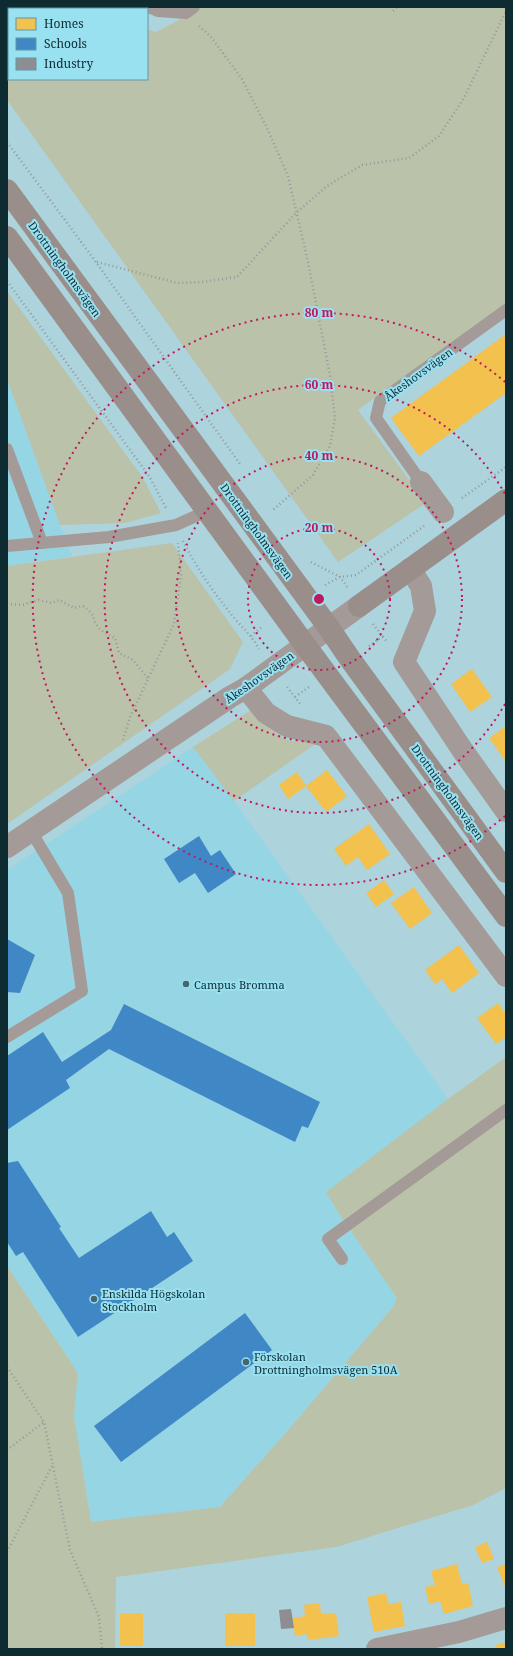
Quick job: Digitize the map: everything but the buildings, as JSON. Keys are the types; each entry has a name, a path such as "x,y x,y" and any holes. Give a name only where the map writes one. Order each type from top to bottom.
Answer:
{"main road":[{"name":"Drottningholmsvägen","path":"7,190 329,628 350,659 506,872"},
{"path":"7,237 305,645 506,916"},
{"name":"Åkeshovsvägen","path":"359,606 506,500"}],"street":[{"name":"Åkeshovsvägen","path":"421,482 443,512"},
{"path":"410,569 421,586 425,611 404,662 463,751 506,811"},
{"name":"Åkeshovsvägen","path":"7,847 230,697 246,688 359,606"},
{"path":"246,688 266,713 282,723 287,726 326,736 506,976"},
{"path":"377,1649 459,1632 506,1618"}],"lane":[{"path":"149,7 158,11 190,10"},
{"name":"Åkeshovsvägen","path":"421,482 376,418 380,401 506,310"},
{"path":"7,449 42,542"},
{"path":"7,546 42,542 109,538 176,525 207,511"},
{"path":"7,1037 82,991 68,893 31,831"},
{"path":"342,1259 328,1239 506,1110"}],"path":[{"path":"393,11 397,7"},
{"path":"190,10 242,79 268,130 288,176 308,262 330,375 335,418 330,446 313,475 273,510"},
{"path":"96,262 177,283 202,282 237,277 296,213 327,186 362,165 409,158 439,136 464,98 506,11"},
{"path":"7,142 96,262 241,466"},
{"path":"268,504 277,517"},
{"path":"122,744 130,717 149,680 174,624 181,575 176,525"},
{"path":"309,561 340,577 359,606 404,662"},
{"path":"7,604 22,605 39,600 52,602 59,600 74,608 83,606 92,612 97,626 102,631 115,638 119,653 133,660 149,680"},
{"path":"7,1368 44,1422 70,1550 99,1617 102,1649"},
{"path":"7,1450 44,1422"},
{"path":"7,1552 52,1466"}],"shaded area":[{"path":"7,379 60,525 72,556 7,566"},
{"name":"Campus Bromma","path":"193,747 234,801 448,1099 326,1192 397,1298 393,1307 290,1428 220,1507 91,1522 74,1416 78,1373 7,1266 7,870"}],"green space":[{"path":"7,7 107,8 8,8 8,80 148,80 148,29 156,32 203,7 506,7 506,303 358,410 426,503 338,562 7,100"},
{"path":"7,291 143,478 161,513 125,523 60,525 7,379"},
{"path":"172,543 243,642 230,669 7,824 7,566"},
{"path":"251,710 279,735 290,741 318,742 234,801 193,747"},
{"path":"506,1057 506,1488 473,1505 336,1547 116,1577 115,1649 7,1649 7,1266 78,1373 74,1416 91,1522 220,1507 290,1428 393,1307 397,1298 326,1192"}],"place":[{"name":"Campus Bromma","path":"186,984"},
{"name":"Enskilda Högskolan Stockholm","path":"94,1299"},
{"name":"Förskolan Drottningholmsvägen 510A","path":"246,1362"}]}
